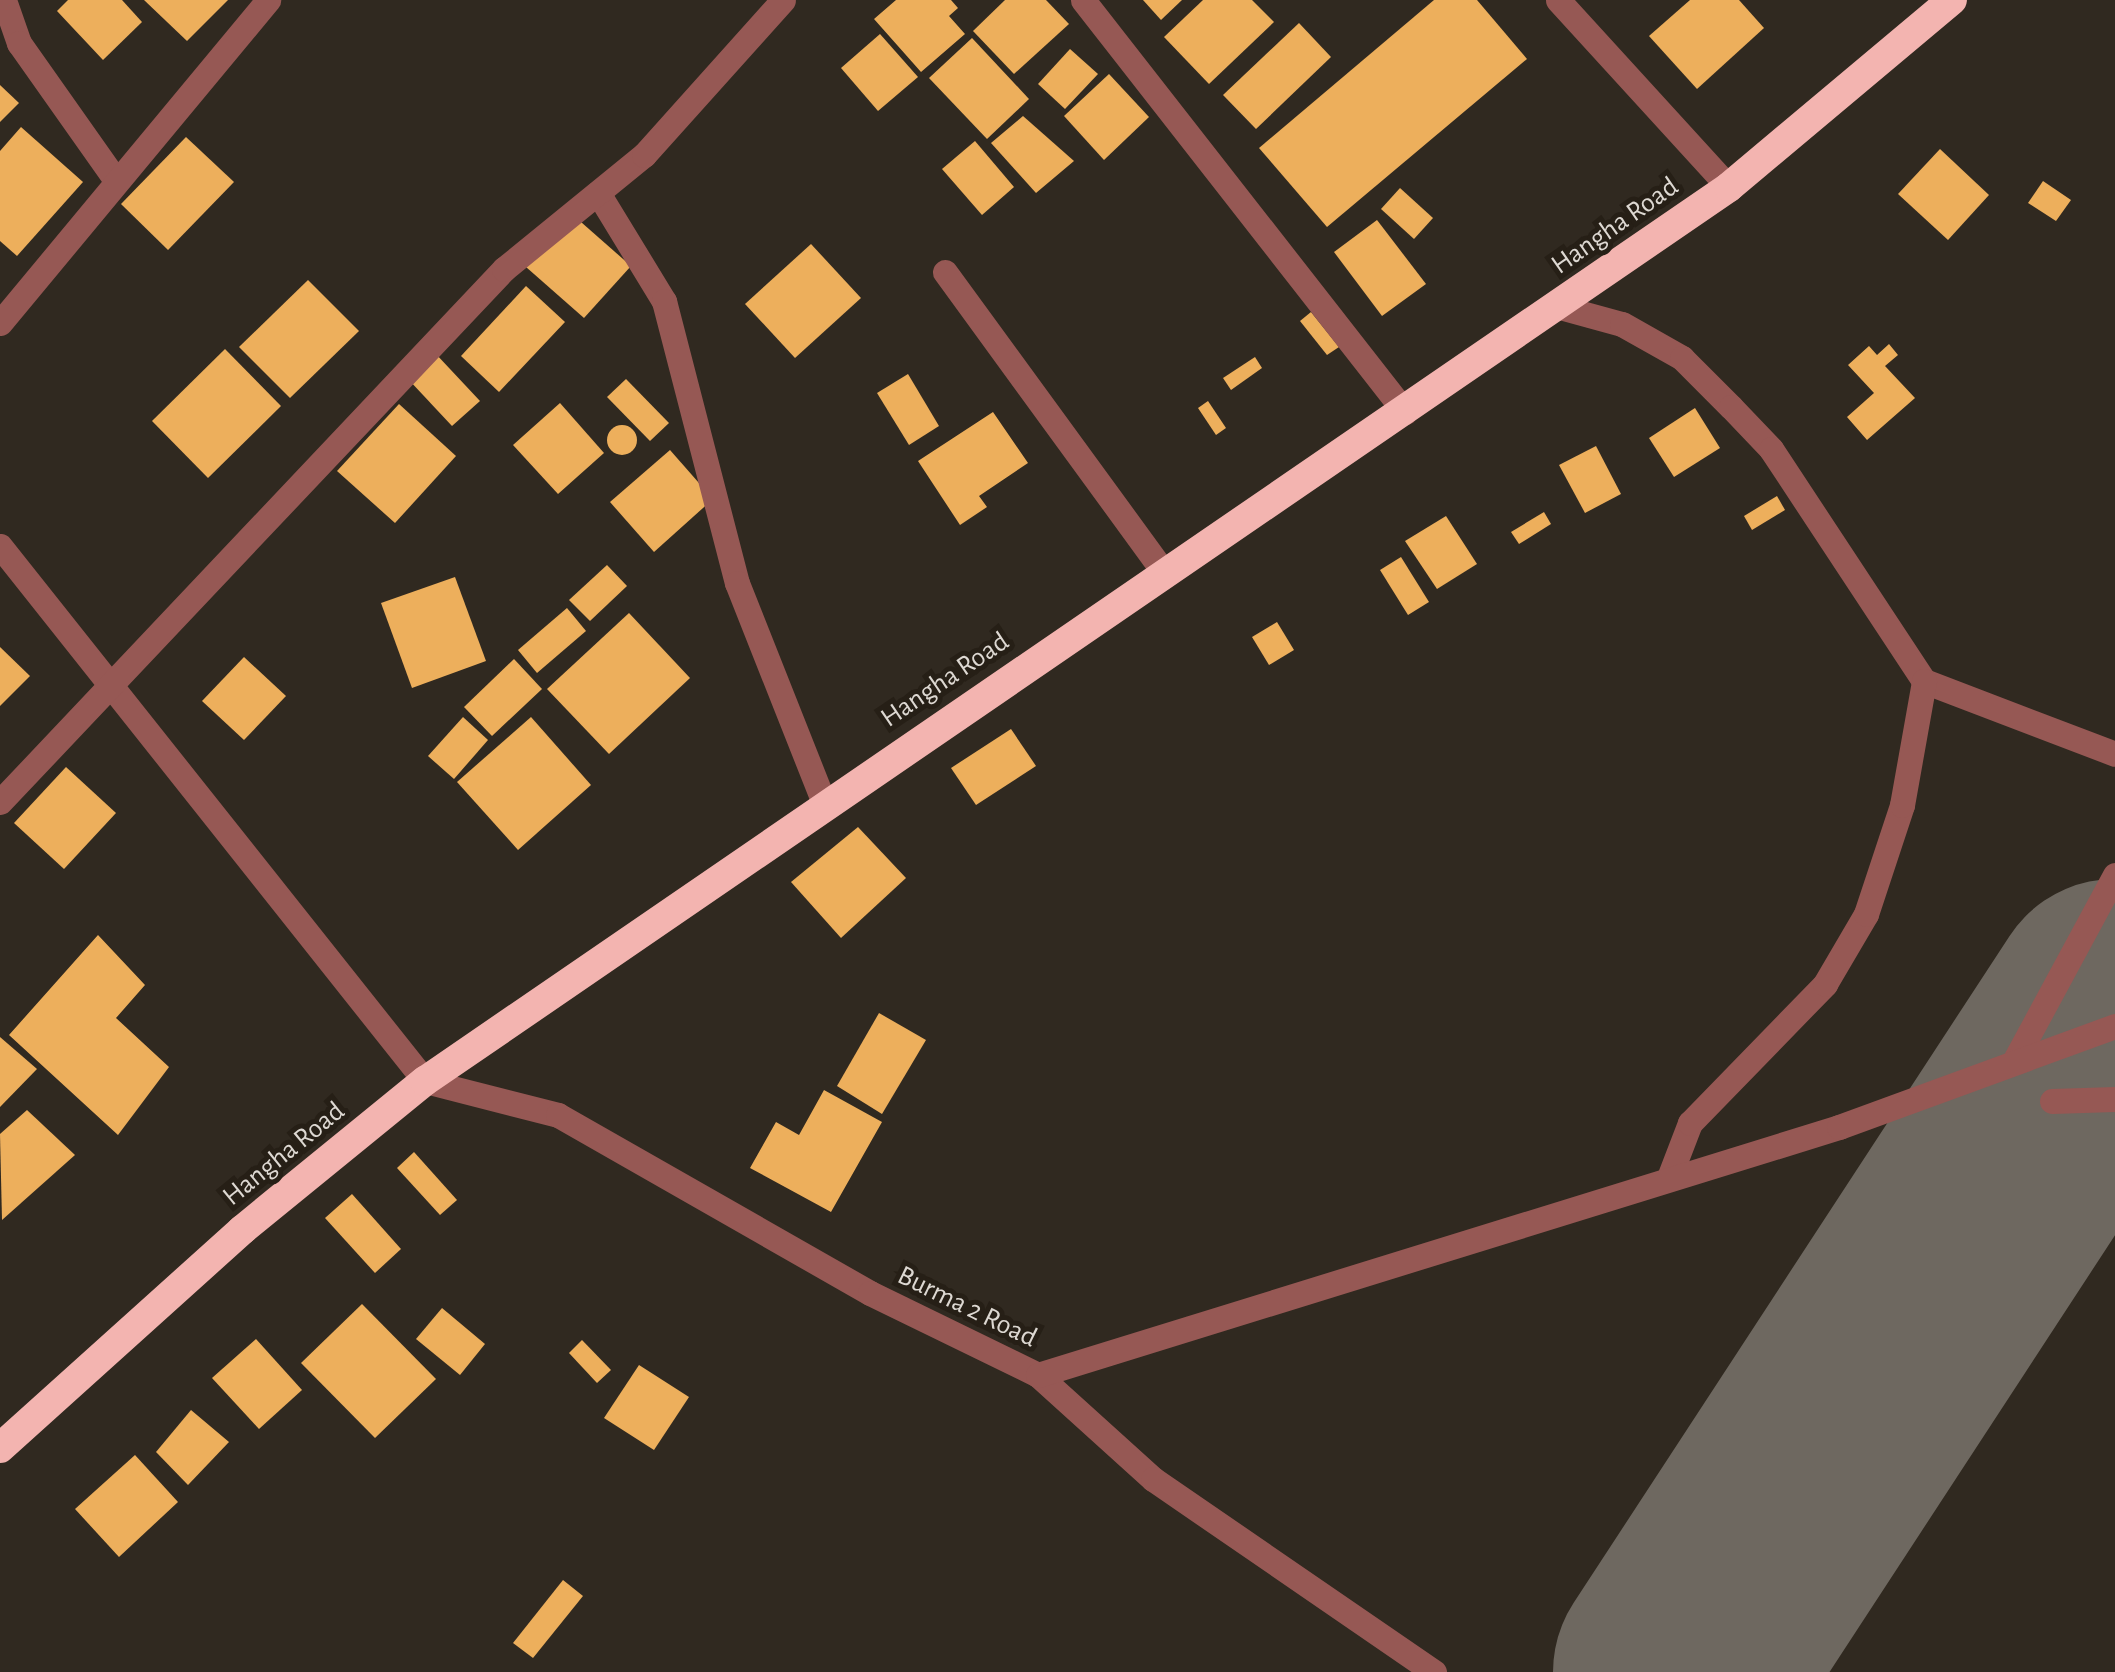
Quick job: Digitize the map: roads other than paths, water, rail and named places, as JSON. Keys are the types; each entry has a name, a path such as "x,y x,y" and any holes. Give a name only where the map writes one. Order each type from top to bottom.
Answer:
{"highway":[{"name":"Hangha Road","path":"0,1448 242,1230 425,1081 823,800 1405,412 1729,186 1952,0"}],"street":[{"path":"4,0 19,43 115,178"},
{"path":"0,323 115,178 268,0"},
{"path":"0,802 504,269 644,156 783,0"},
{"path":"1084,0 1405,412"},
{"path":"1558,0 1729,186"},
{"path":"598,193 664,300 737,584 823,800"},
{"path":"945,272 1164,572"},
{"path":"1556,306 1622,324 1682,358 1719,395 1770,449 1924,681 2115,754"},
{"path":"0,546 116,683 316,956 425,1081"},
{"path":"1670,1175 1690,1123 1825,984 1866,914 1902,805 1924,681"},
{"path":"2016,1058 2115,875"},
{"path":"1038,1375 1670,1175 1839,1127 2016,1058 2115,1026"},
{"name":"Burma 2 Road","path":"425,1081 558,1115 870,1292 1038,1375 1153,1480 1434,1672"},
{"path":"2052,1100 2115,1099"}]}
